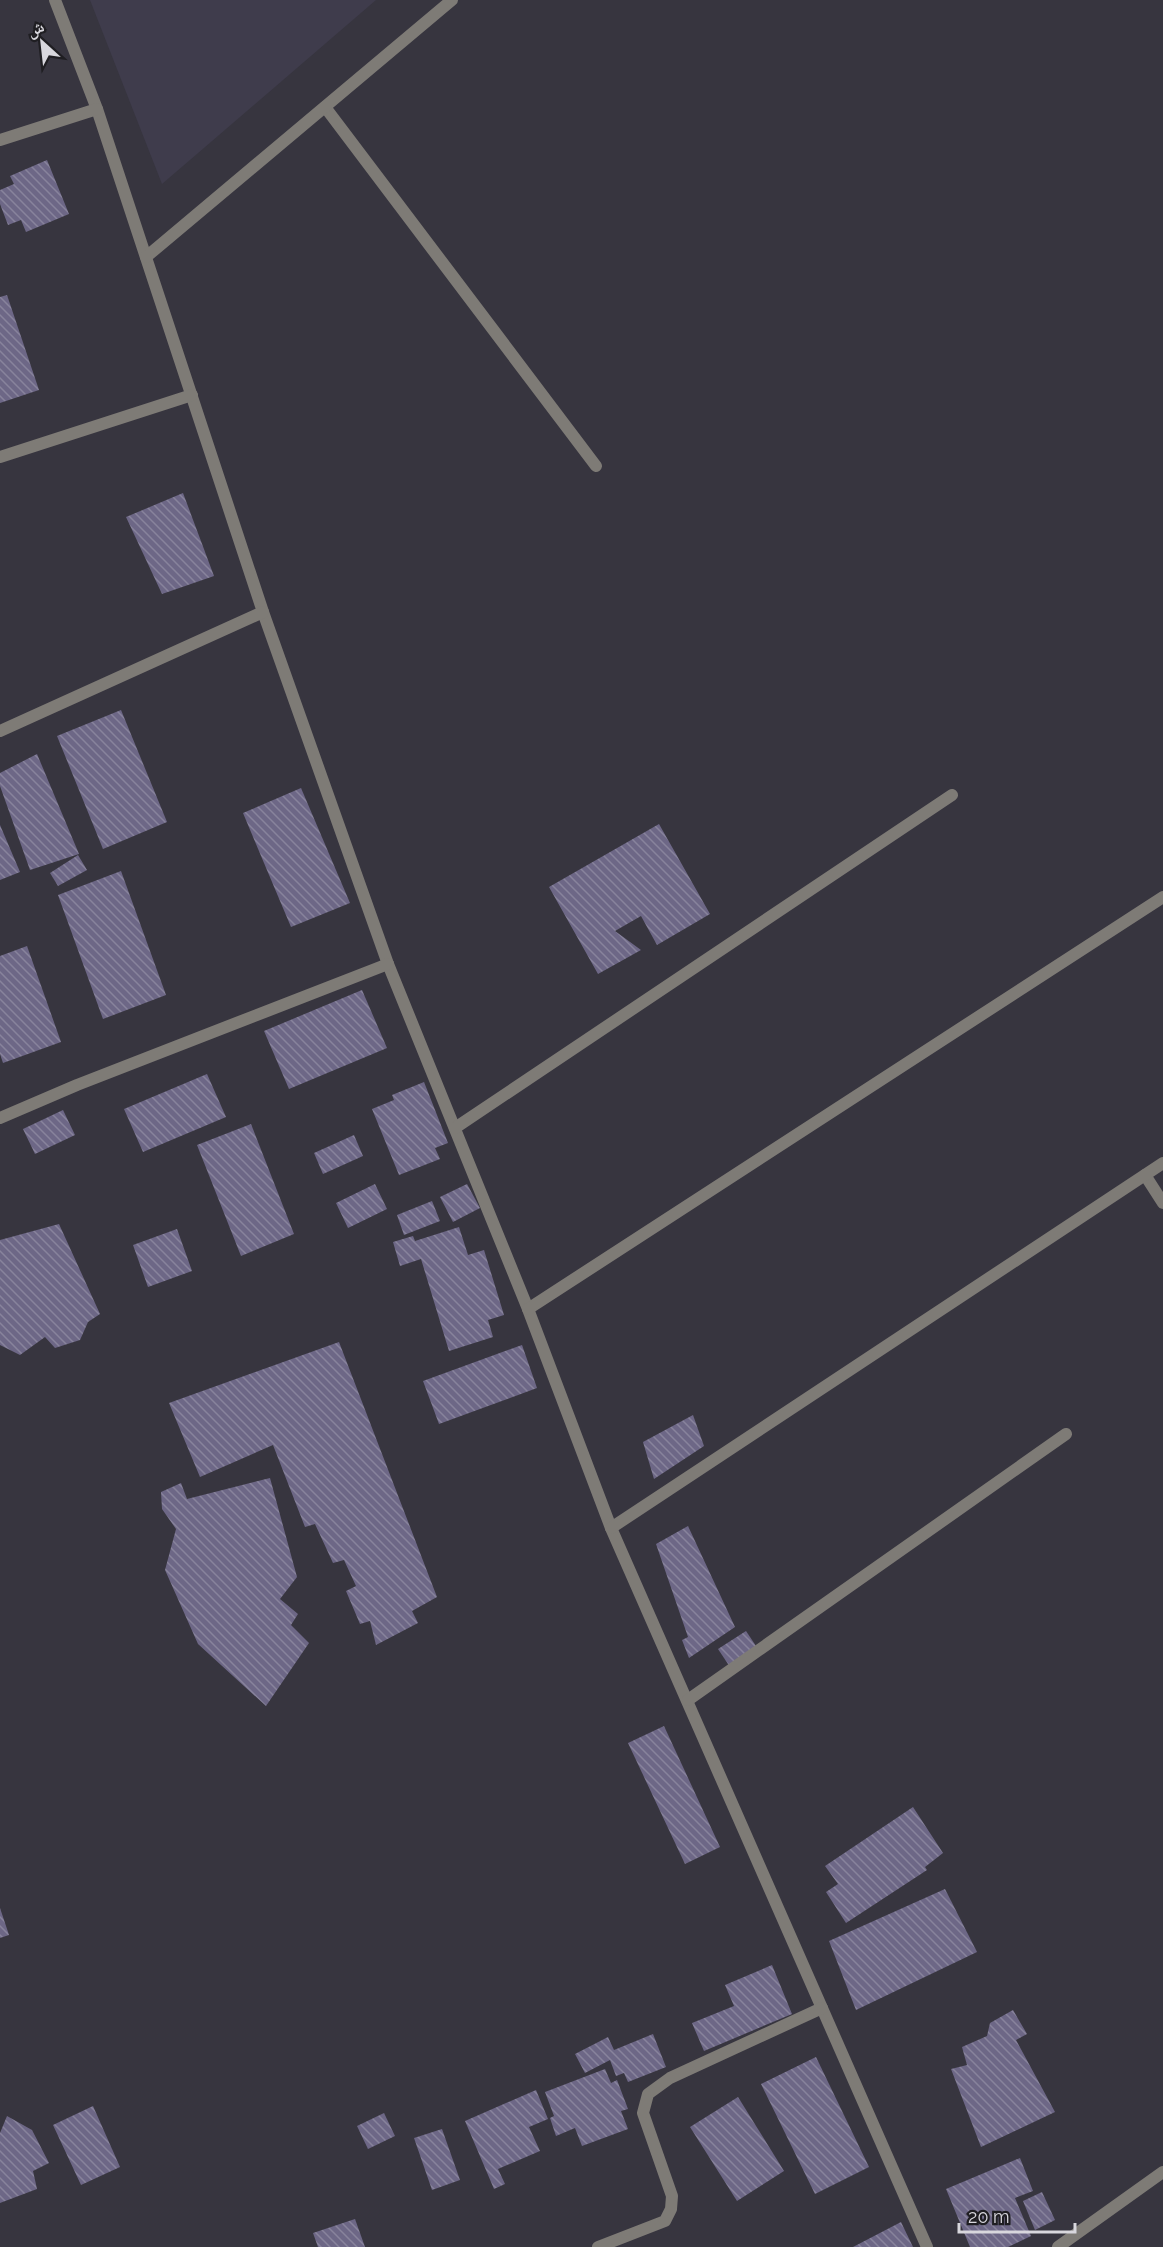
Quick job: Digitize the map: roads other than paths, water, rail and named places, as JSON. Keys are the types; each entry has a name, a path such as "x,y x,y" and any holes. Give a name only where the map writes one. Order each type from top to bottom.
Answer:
{"street":[{"path":"55,0 97,110 263,612 388,964 528,1309 611,1528 927,2247"},
{"path":"146,257 452,0"},
{"path":"325,107 596,466"},
{"path":"0,140 97,110"},
{"path":"0,457 192,395"},
{"path":"0,731 263,612"},
{"path":"455,1128 952,795"},
{"path":"528,1309 1163,897"},
{"path":"0,1118 77,1085 388,964"},
{"path":"611,1528 1163,1163"},
{"path":"1145,1174 1163,1203"},
{"path":"688,1700 1066,1434"},
{"path":"598,2247 665,2221 671,2209 672,2196 643,2113 648,2094 670,2078 822,2008"},
{"path":"1058,2247 1163,2172"}]}
